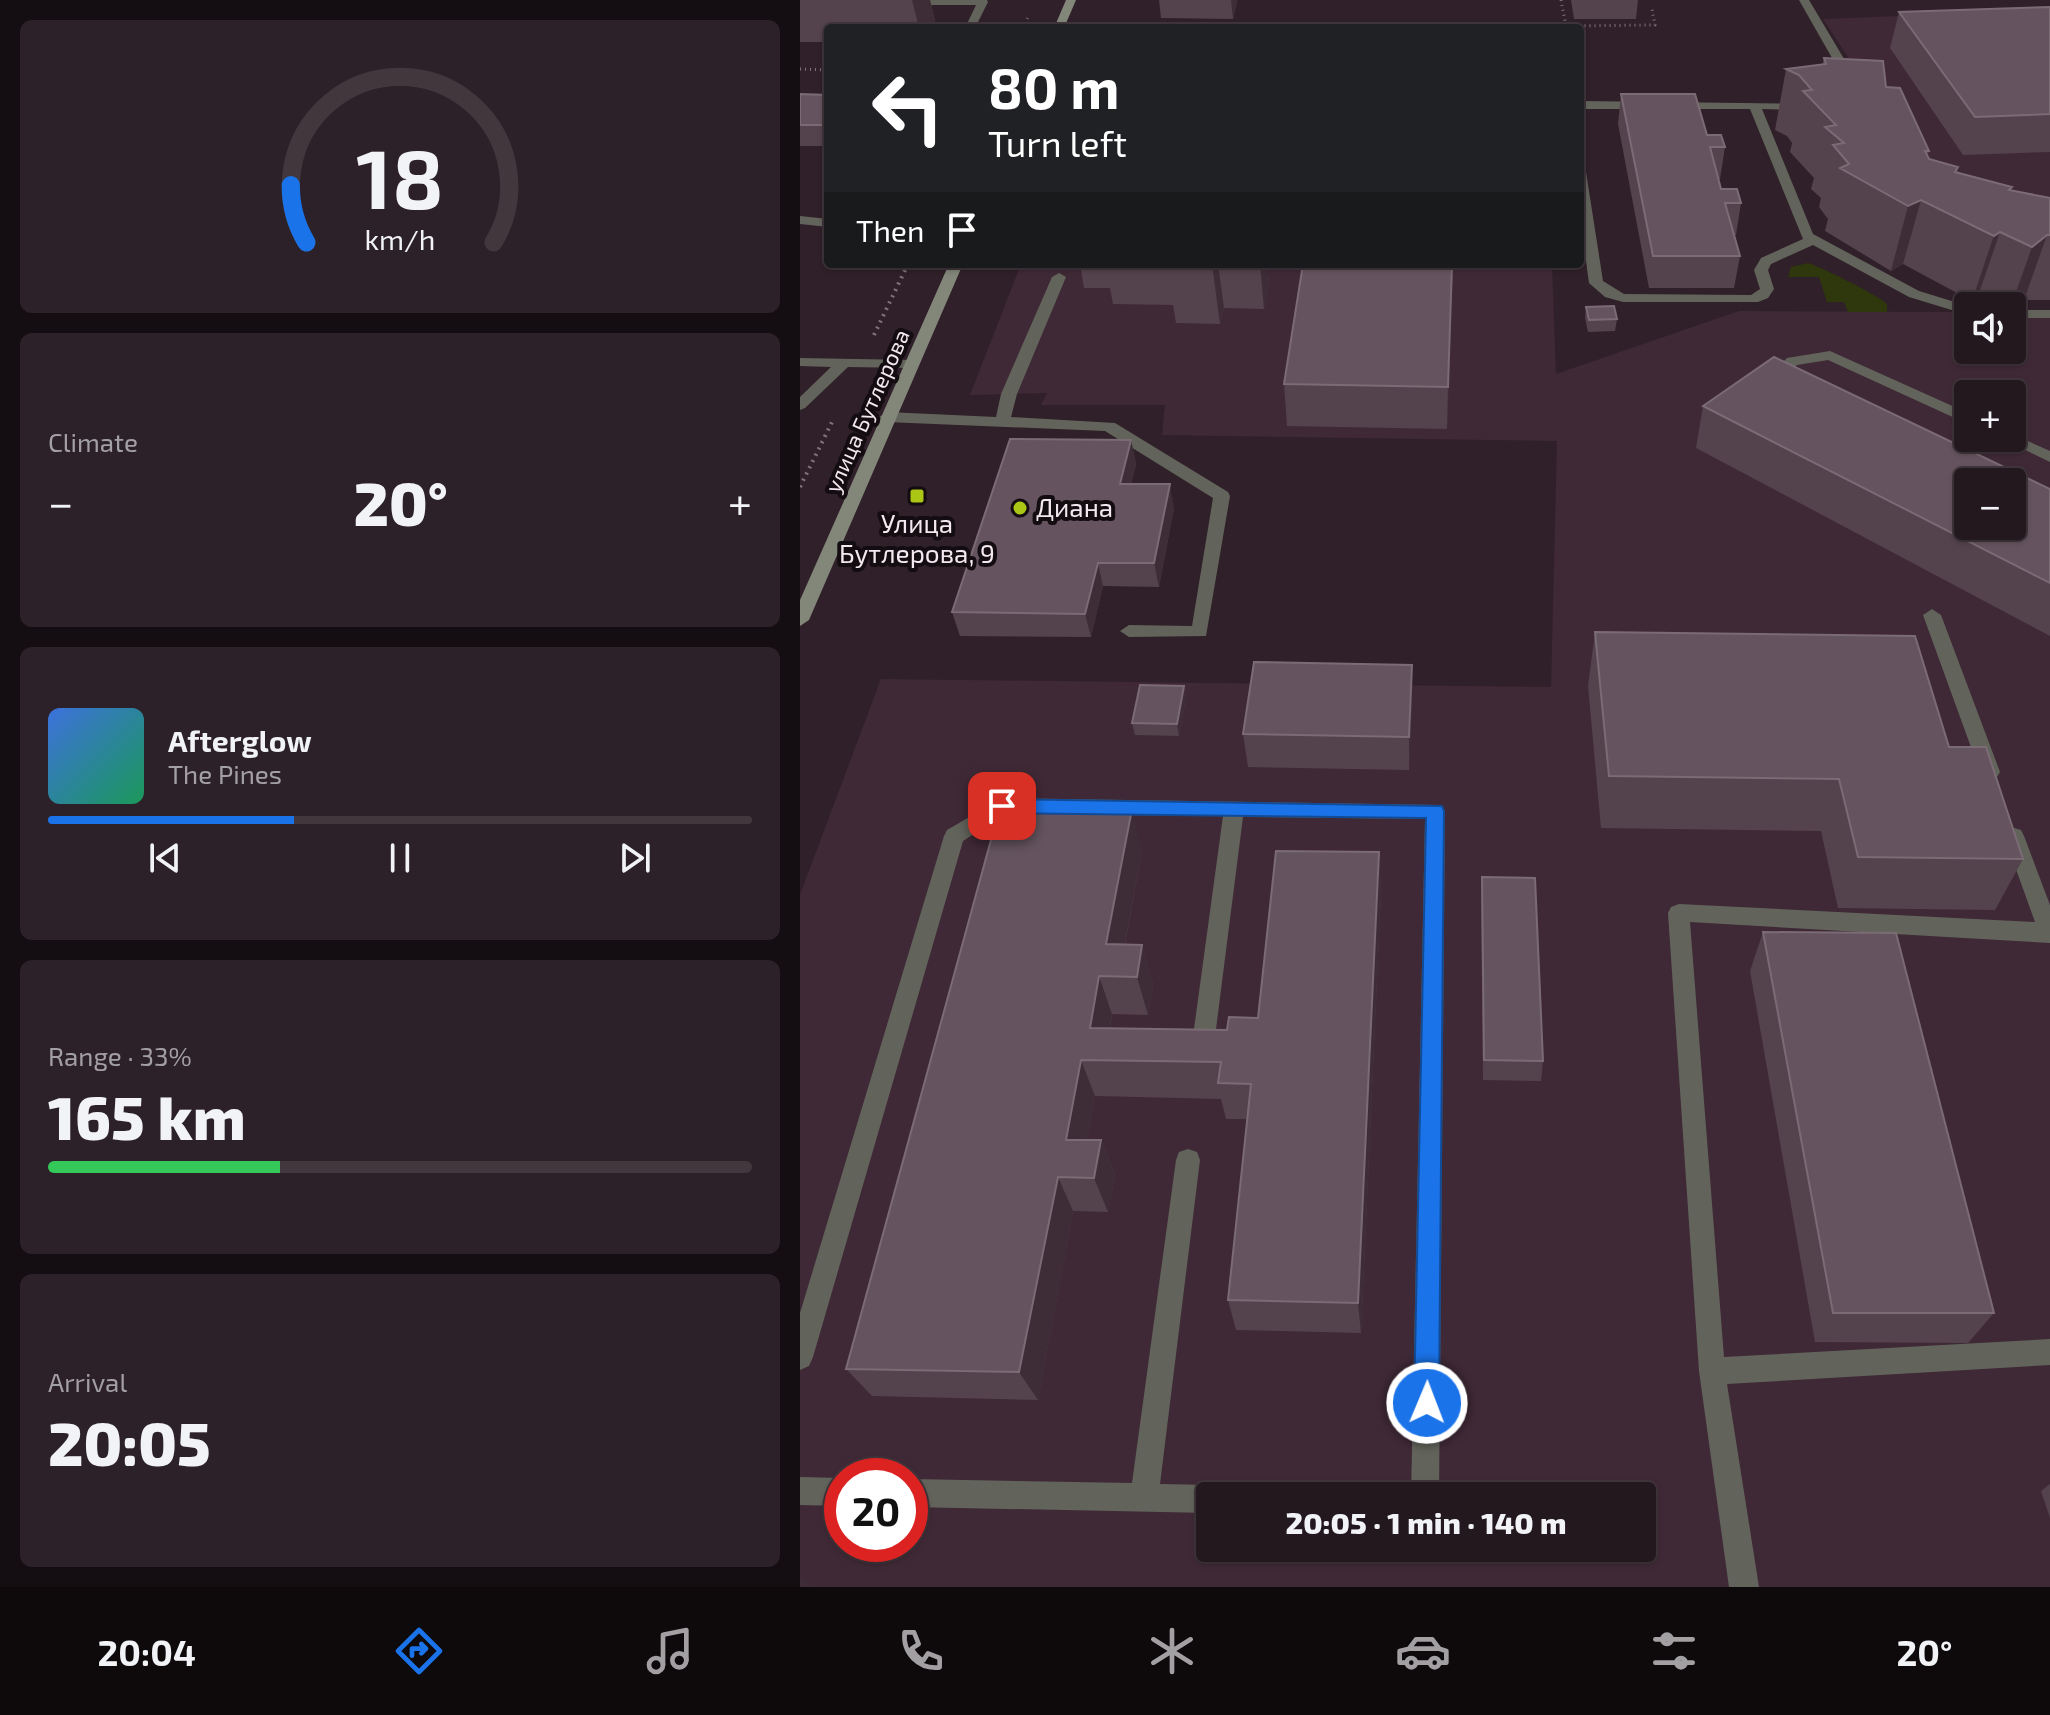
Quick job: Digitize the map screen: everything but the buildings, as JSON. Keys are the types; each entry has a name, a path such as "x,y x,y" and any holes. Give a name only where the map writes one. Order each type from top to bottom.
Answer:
{"street":[{"path":"1061,24 1071,0"},
{"name":"улица Бутлерова","path":"800,620 954,268"}],"lane":[{"path":"1804,0 1856,88"},
{"path":"891,2 983,2 972,24"},
{"path":"1584,105 1819,106"},
{"path":"1755,106 1803,231 1812,240 1914,294 1954,307"},
{"path":"1584,200 1596,283 1616,296 1753,299 1763,295 1767,289 1761,270 1766,261 1812,240"},
{"path":"800,220 824,220"},
{"path":"1002,422 1009,394 1059,277"},
{"path":"2026,314 2050,314"},
{"path":"1786,387 1772,380 1792,361 1830,355 1954,413"},
{"path":"800,362 912,364"},
{"path":"800,405 845,362"},
{"path":"887,417 1109,426 1222,496 1200,632 1129,631"},
{"path":"2026,446 2050,457"},
{"path":"1932,615 1996,788"},
{"path":"800,1357 954,836 1002,806 1435,811 1425,1482"},
{"path":"1205,1029 1234,809"},
{"path":"1744,1587 1712,1371 1679,913 2050,933 2007,817"},
{"path":"1144,1497 1188,1160"},
{"path":"1712,1371 2050,1352"},
{"path":"800,1491 824,1492"},
{"path":"928,1493 1196,1499"}],"path":[{"path":"1561,0 1566,24"},
{"path":"1584,26 1655,25 1652,9"},
{"path":"800,69 824,70"}],"shaded area":[{"path":"2050,10 2050,251 1951,213 1823,19"},
{"path":"1019,268 1552,268 1556,374 1739,311 1952,312 1954,364 2026,364 2026,317 2050,317 2050,1587 800,1587 800,895 881,679 1551,687 1557,441 1162,435 1165,405 1041,405 1047,393 970,395"}],"green space":[{"path":"1808,263 1883,300 1887,304 1887,312 1848,312 1844,302 1827,302 1819,277 1788,277 1791,267"}],"place":[{"name":"Улица Бутлерова, 9","path":"917,496"},
{"name":"Диана","path":"1020,508"}],"route":[{"path":"1002,806 1435,811 1427,1403"}]}
